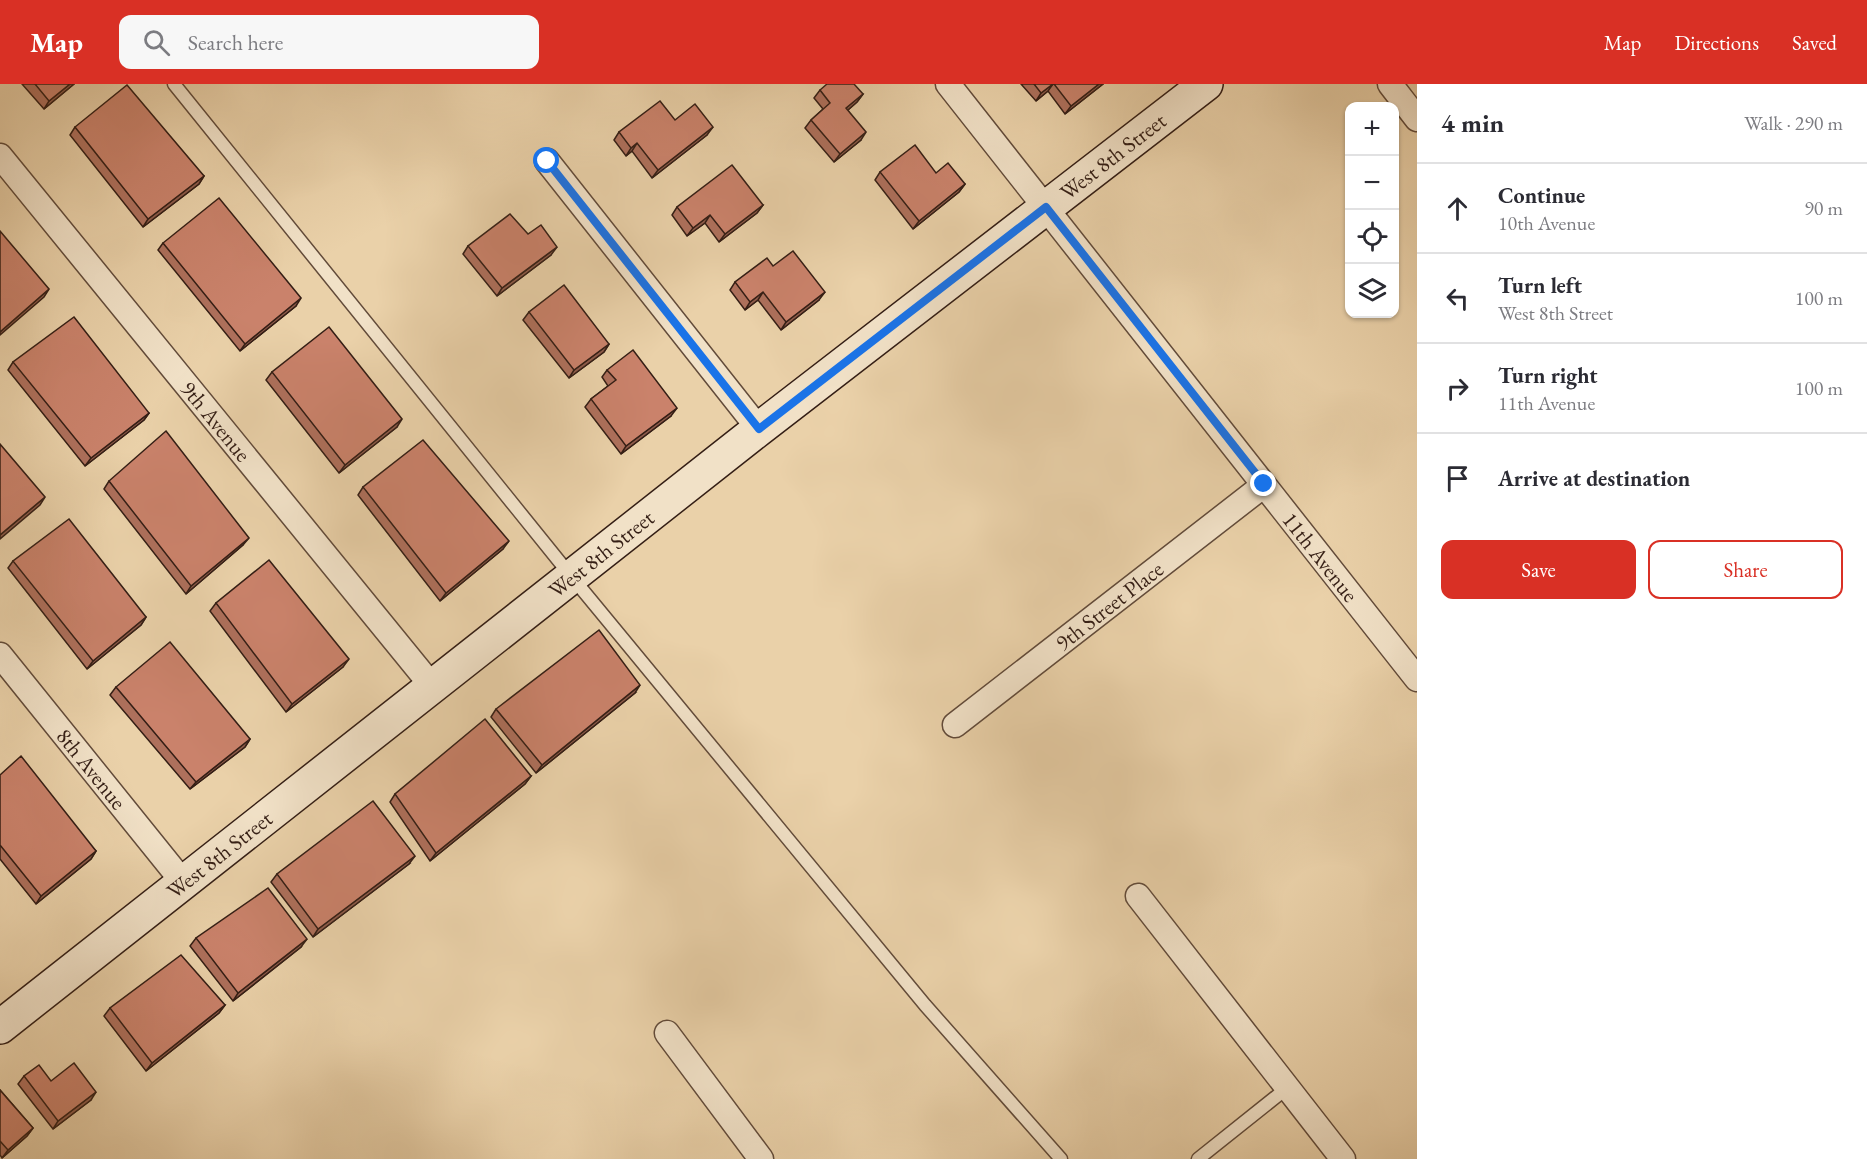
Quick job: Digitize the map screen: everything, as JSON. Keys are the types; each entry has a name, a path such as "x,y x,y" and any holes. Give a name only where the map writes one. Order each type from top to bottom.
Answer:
{"street":[{"name":"11th Avenue","path":"948,84 1417,680"},
{"name":"West 8th Street","path":"0,1027 571,576 1206,84"},
{"path":"1390,84 1417,119"},
{"name":"9th Avenue","path":"0,156 432,686"},
{"path":"547,161 759,429"},
{"name":"9th Street Place","path":"955,725 1264,484"},
{"name":"8th Avenue","path":"0,655 183,882"},
{"path":"1138,896 1343,1159"},
{"path":"667,1033 761,1159"}],"lane":[{"path":"174,84 571,576 925,1005 1061,1159"},
{"path":"1198,1159 1287,1088"}],"building":[{"path":"35,84 70,84 49,101"},
{"path":"827,84 854,84 863,94 846,108 866,132 840,154 811,120 830,103 820,90"},
{"path":"1034,84 1053,84 1041,93"},
{"path":"1054,84 1099,84 1071,106"},
{"path":"127,85 204,176 148,219 75,127"},
{"path":"660,101 675,120 695,104 713,127 658,170 637,143 631,148 619,132"},
{"path":"915,145 936,173 948,163 965,184 919,221 880,172"},
{"path":"732,165 763,205 725,234 710,215 693,228 677,207"},
{"path":"219,198 301,298 245,344 163,243"},
{"path":"510,214 528,234 541,225 557,247 502,288 468,246"},
{"path":"0,231 49,289 0,332"},
{"path":"793,251 825,292 786,322 763,292 750,302 735,282 767,258 773,266"},
{"path":"564,285 609,344 574,370 529,312"},
{"path":"74,317 149,413 91,458 13,362"},
{"path":"329,327 402,419 345,465 272,372"},
{"path":"633,350 677,408 626,446 591,399 616,380 607,370"},
{"path":"166,431 249,538 191,586 109,481"},
{"path":"423,440 509,541 446,593 363,487"},
{"path":"0,444 45,497 0,535"},
{"path":"69,519 146,617 93,661 13,561"},
{"path":"269,560 349,659 292,704 216,603"},
{"path":"599,630 640,685 542,765 496,709"},
{"path":"170,642 250,739 196,782 116,687"},
{"path":"485,719 531,776 436,853 395,794"},
{"path":"21,756 96,851 41,896 0,845 0,775"},
{"path":"373,801 415,856 318,929 277,874"},
{"path":"268,888 307,939 238,993 196,938"},
{"path":"181,955 225,1005 152,1063 110,1008"},
{"path":"74,1063 96,1092 58,1121 24,1076 39,1065 51,1081"},
{"path":"0,1090 33,1128 8,1150 0,1141"}],"route":[{"path":"547,161 759,429 1046,207 1264,484"}]}
